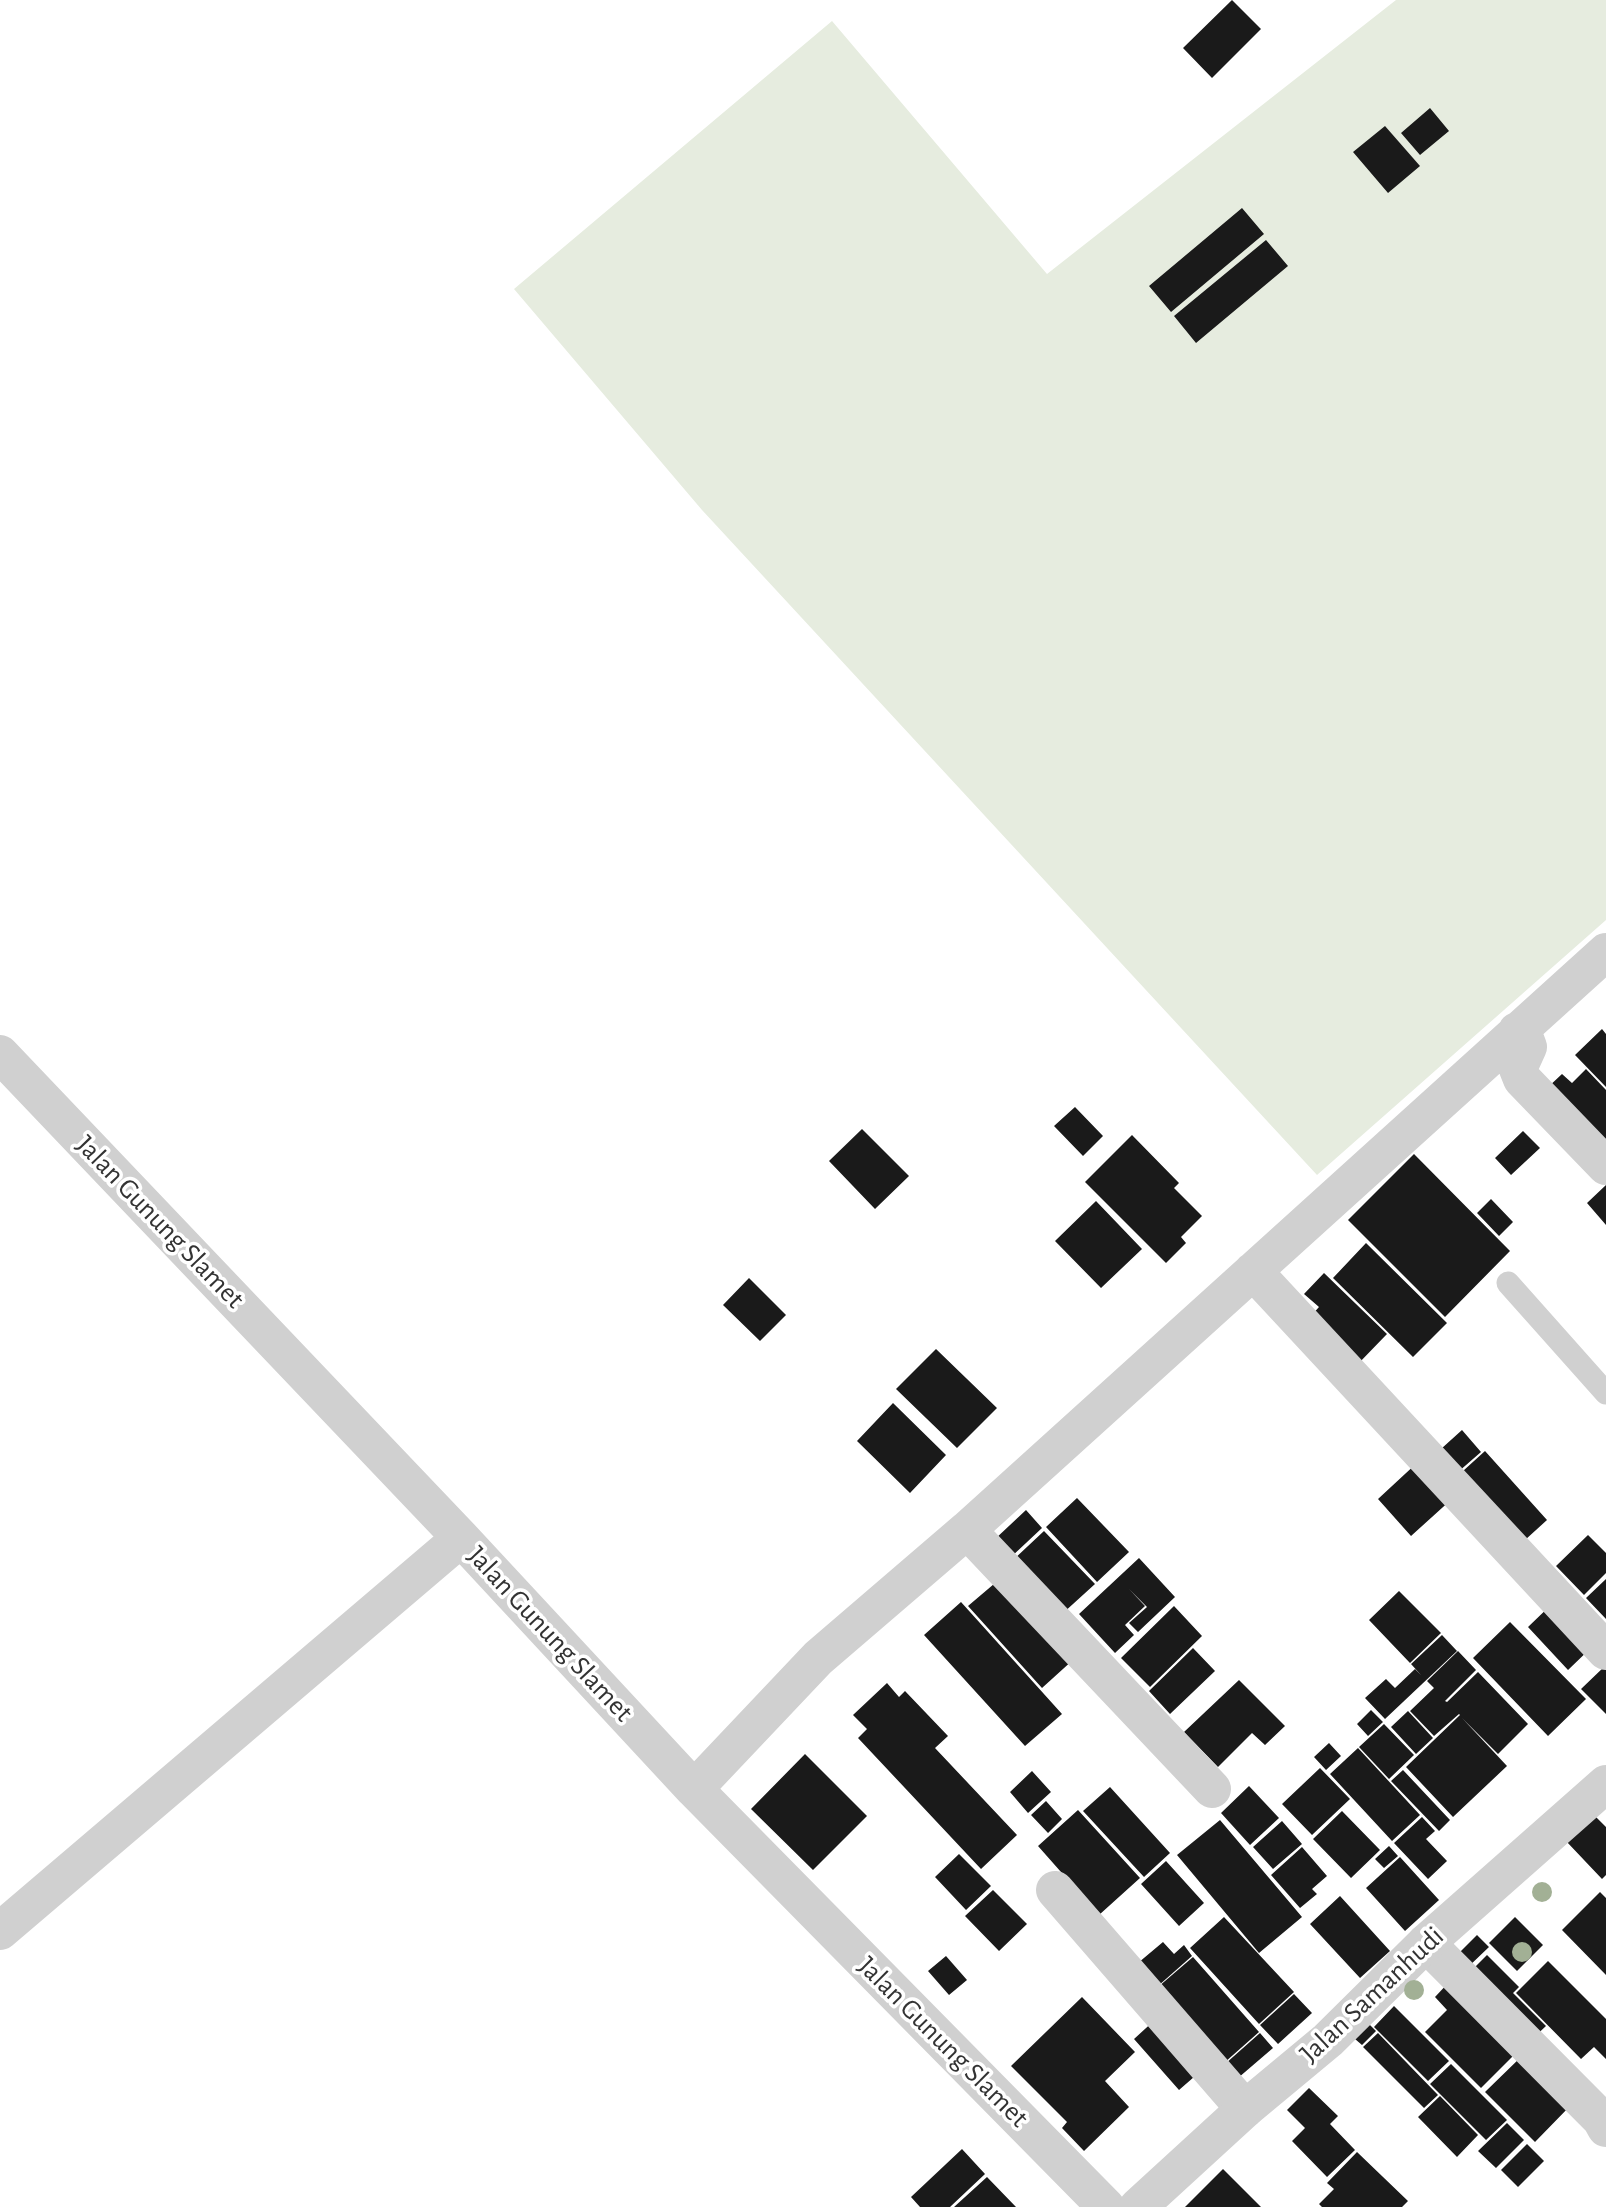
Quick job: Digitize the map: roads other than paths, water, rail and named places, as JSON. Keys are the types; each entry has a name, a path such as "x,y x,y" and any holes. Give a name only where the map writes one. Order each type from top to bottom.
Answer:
{"street":[{"path":"694,1789 818,1658 967,1530 1517,1031 1601,967"},
{"path":"1517,1031 1528,1047 1518,1069 1522,1079 1606,1166"},
{"name":"Jalan Gunung Slamet","path":"0,1054 461,1538 694,1789 1106,2207"},
{"path":"1253,1271 1606,1651"},
{"path":"967,1530 1212,1789"},
{"path":"0,1931 461,1538"},
{"name":"Jalan Samanhudi","path":"1138,2207 1245,2109 1328,2040 1426,1943 1606,1784"},
{"path":"1055,1890 1245,2109"},
{"path":"1426,1943 1601,2119 1606,2128"}],"lane":[{"path":"1508,1283 1606,1393"}]}
